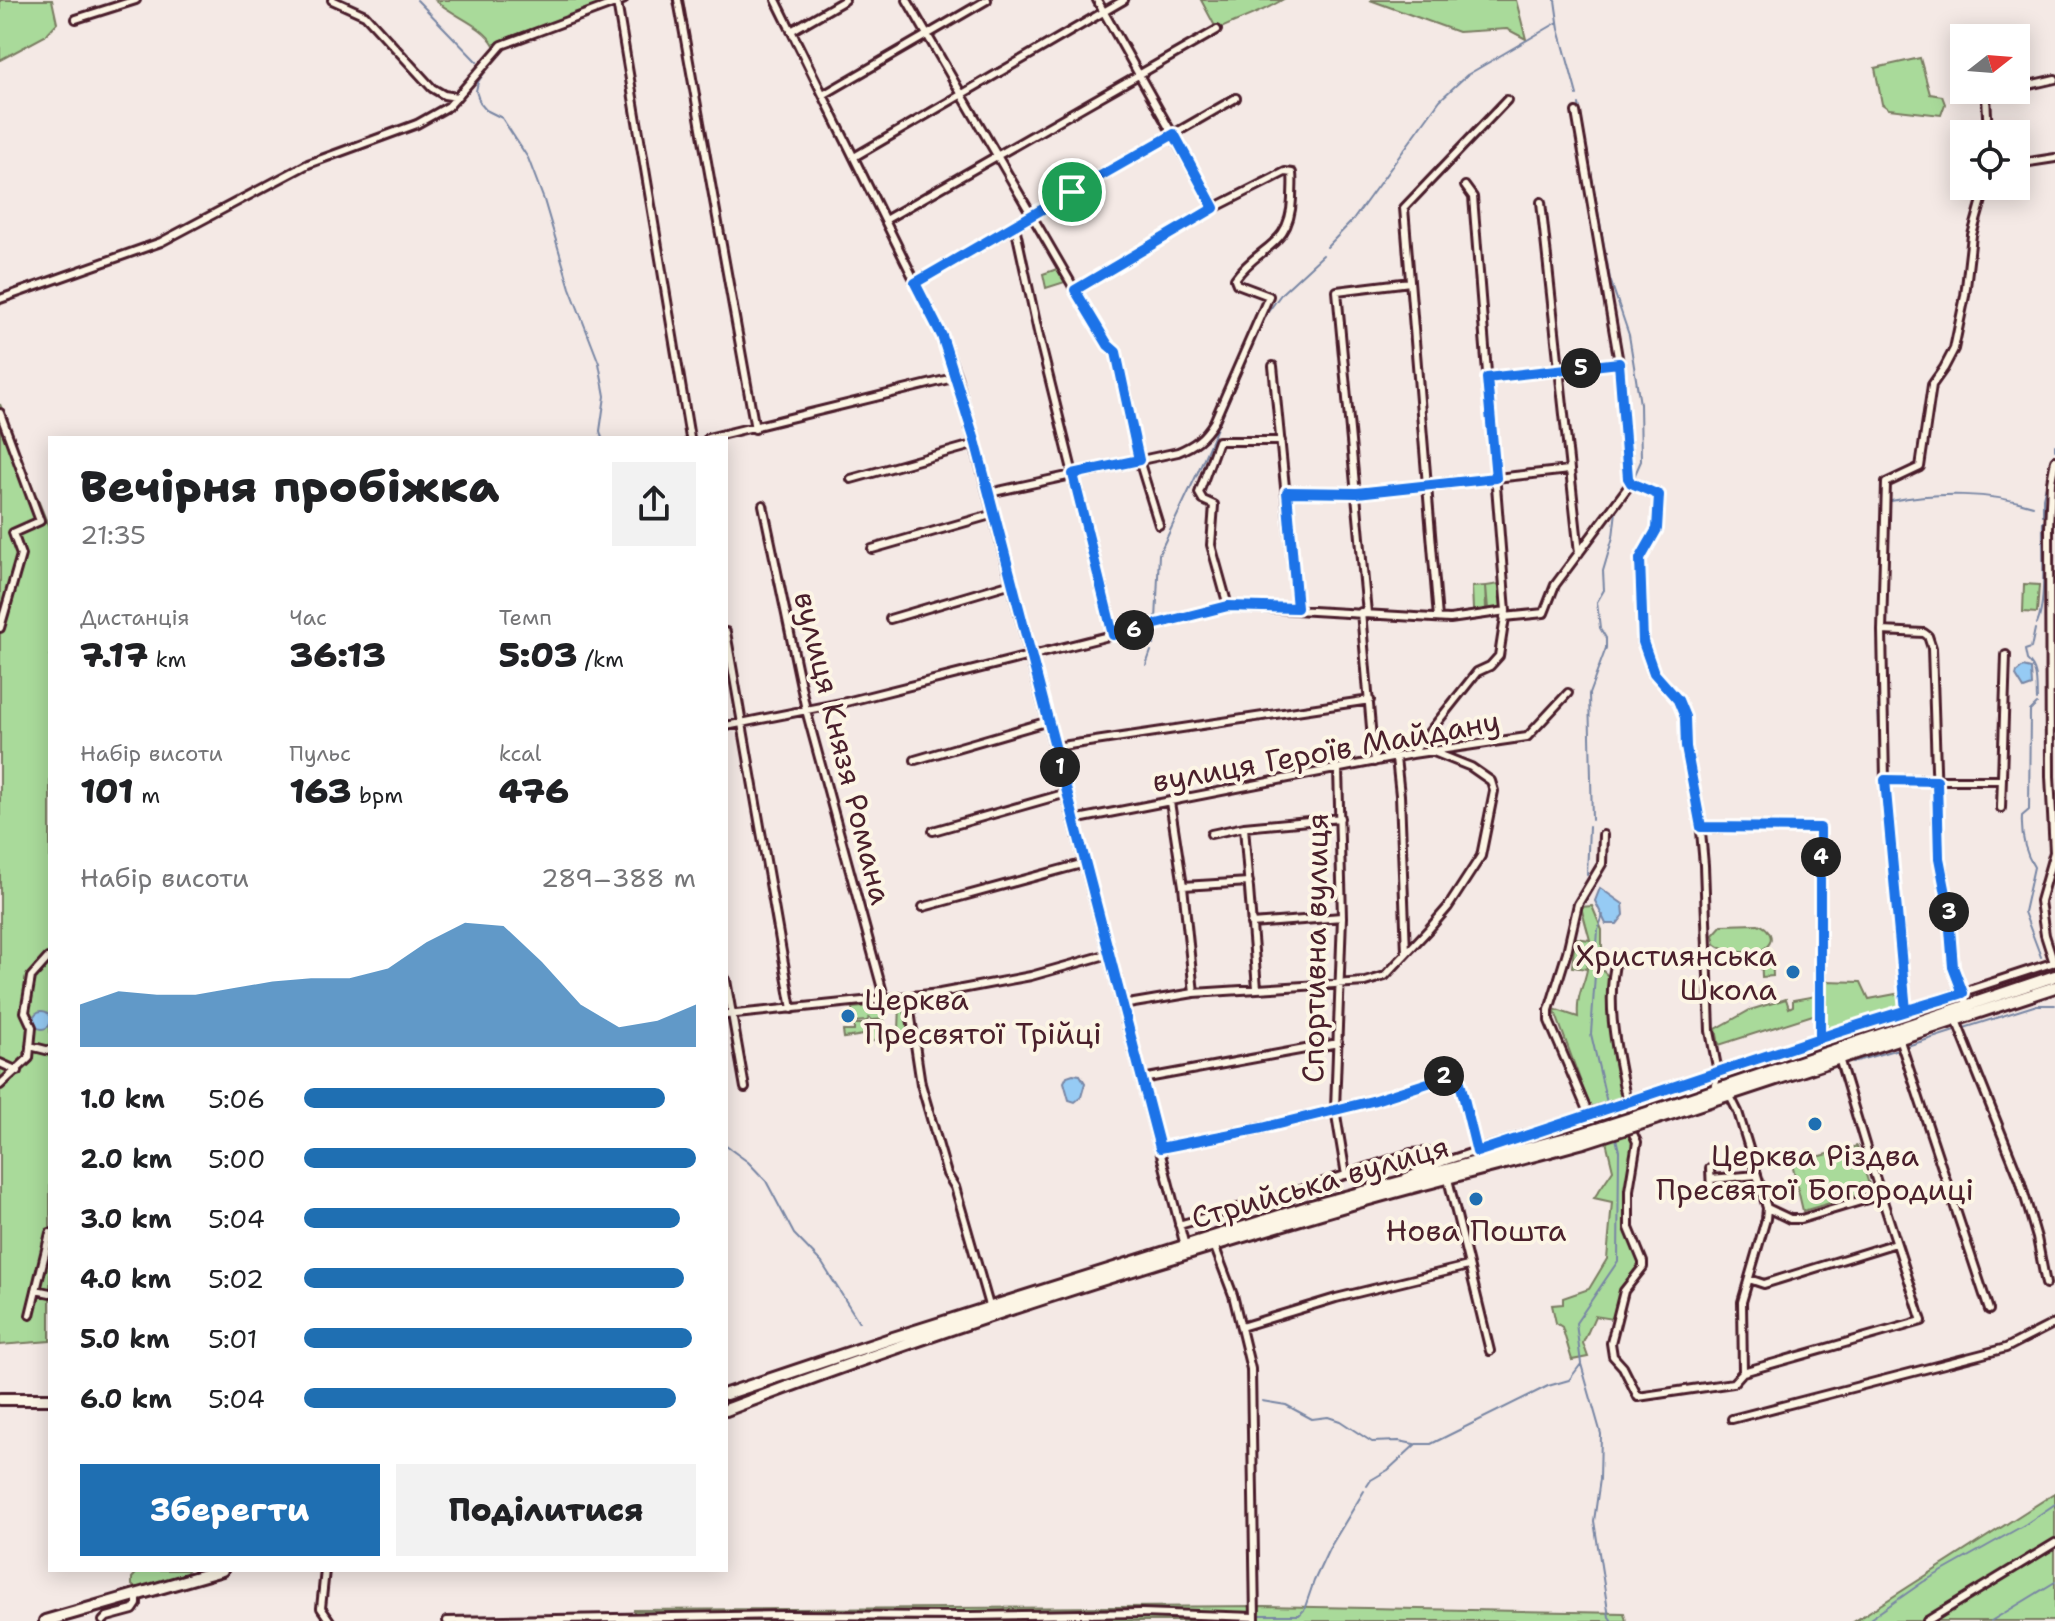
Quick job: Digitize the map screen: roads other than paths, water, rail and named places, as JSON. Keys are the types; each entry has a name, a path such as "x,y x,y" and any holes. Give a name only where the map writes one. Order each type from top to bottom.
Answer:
{"highway":[{"name":"Стрийська вулиця","path":"1645,1118 1714,1087 1729,1090 1958,1022 1974,1005 2055,976"},
{"name":"Стрийська вулиця","path":"965,1321 1583,1138 1729,1090 1958,1022 2055,987"},
{"name":"Стрийська вулиця","path":"965,1321 990,1309 1311,1206 1583,1138"},
{"path":"728,1393 965,1321"},
{"path":"728,1409 965,1321"},
{"path":"0,1399 48,1399"},
{"path":"45,1621 215,1572"}],"street":[{"path":"76,19 136,0"},
{"path":"332,0 365,15 432,88 444,95 457,97"},
{"path":"678,0 755,429"},
{"path":"776,0 942,336 957,377 1185,1246"},
{"path":"791,31 845,0"},
{"path":"907,0 1075,290 1108,345 1116,352 1139,460 1159,525"},
{"path":"823,95 987,0"},
{"path":"1097,0 1214,208"},
{"path":"854,157 1124,0"},
{"path":"0,299 161,242 308,164 427,120 457,97 502,45 620,1 690,436"},
{"path":"885,220 1217,30"},
{"path":"2030,85 2055,79"},
{"path":"915,283 1236,98"},
{"path":"1438,618 1404,208 1507,100"},
{"path":"1576,112 1619,363 1628,478 1631,483 1659,495 1657,529 1640,559 1643,642 1654,673 1678,700 1685,717 1686,747 1701,827 1710,1031 1718,1072 1714,1087"},
{"path":"2030,162 2055,158"},
{"path":"989,493 1178,452 1204,437 1214,422 1269,296 1237,284 1235,279 1262,251 1279,240 1286,229 1291,217 1292,173 1285,172 1214,208 1075,290"},
{"path":"1412,754 1477,672 1490,666 1499,656 1505,614 1473,197 1465,186"},
{"path":"1906,1011 1885,780 1882,631 1886,483 1920,467 1932,385 1954,349 1966,295 1972,235 1982,200"},
{"path":"1541,202 1579,553"},
{"path":"1015,226 1040,341 1113,635"},
{"path":"1374,762 1357,493 1337,291 1410,282"},
{"path":"1487,378 1619,363"},
{"path":"1273,366 1297,608"},
{"path":"718,436 957,377"},
{"path":"0,413 40,521 13,533 21,555 0,628"},
{"path":"1228,606 1211,545 1215,508 1213,502 1200,497 1200,489 1218,441 1281,441"},
{"path":"851,479 976,444"},
{"path":"1398,1182 1443,1162 1820,1038 1964,995 2055,962 2045,935 2040,901 2054,852 2049,747 2055,460"},
{"path":"1287,492 1357,493 1569,470"},
{"path":"728,726 842,703 1228,606 1438,618 1544,613 1555,585 1631,483"},
{"name":"вулиця Князя Романа","path":"763,505 806,710 885,1000"},
{"path":"872,549 994,514"},
{"path":"890,619 1012,583"},
{"path":"1882,631 1918,631 1930,640 1939,858 1948,904 1953,967 1967,1002 1974,1005"},
{"path":"728,643 792,1009"},
{"path":"2001,808 2006,655"},
{"name":"вулиця Героїв Майдану","path":"1073,820 1412,754 1527,737 1568,693"},
{"path":"1055,747 1370,700"},
{"path":"915,760 1049,721"},
{"path":"1122,1005 1194,993 1380,979 1448,907 1481,856 1494,791 1491,781 1484,774 1431,751"},
{"path":"1396,758 1406,952"},
{"name":"Спортивна вулиця","path":"1338,769 1342,917 1335,1109 1346,1175"},
{"path":"1885,780 2002,780"},
{"path":"933,831 1067,793"},
{"path":"1170,802 1183,886 1194,993"},
{"path":"1211,834 1244,827 1340,818"},
{"path":"1244,827 1257,988"},
{"path":"1701,827 1820,828 1820,1038"},
{"path":"1589,1115 1549,1021 1549,1010 1578,904 1602,864 1603,835"},
{"path":"923,907 1085,863"},
{"path":"1183,886 1249,882"},
{"path":"1251,924 1342,917"},
{"path":"745,1088 729,1015 908,998 1031,976 1109,954"},
{"path":"1617,956 1613,1024 1623,1104 1637,1142 1629,1190 1629,1228 1643,1267 1624,1291 1612,1331 1613,1356 1623,1367 1638,1397 1733,1383 1743,1372 1922,1321 1839,1058"},
{"path":"0,1085 29,1058 32,1027 25,1012 31,977 48,958"},
{"path":"1964,995 1958,1022 2020,1180 2037,1238 2046,1284"},
{"path":"908,998 921,1084 990,1309"},
{"path":"1899,1038 1989,1310"},
{"path":"1142,1079 1338,1043"},
{"path":"30,1046 48,1050"},
{"path":"0,1063 18,1071"},
{"path":"1160,1148 1262,1128 1372,1101 1455,1075 1460,1081 1477,1152"},
{"path":"1729,1090 1767,1208 1742,1302 1743,1372"},
{"path":"1179,1225 1418,1152 1440,1156 1443,1162"},
{"path":"1710,1168 1711,1192"},
{"path":"1711,1179 1757,1175"},
{"path":"1448,1179 1490,1351"},
{"path":"1767,1208 1790,1219 1801,1219 1881,1195"},
{"path":"30,1315 48,1241"},
{"path":"1749,1279 1764,1284 1896,1243"},
{"path":"447,1621 1093,1617 1141,1613 1255,1619 1251,1369 1233,1295 1214,1245"},
{"path":"1241,1327 1336,1298 1468,1266"},
{"path":"36,1290 48,1293"},
{"path":"1732,1419 2006,1348 2055,1323"},
{"path":"1927,1621 2055,1543"},
{"path":"325,1572 321,1608 330,1621"},
{"path":"103,1621 133,1610 137,1595"}],"water":[{"path":"2023,667 2031,669 2032,686 2024,689 2016,676"},
{"path":"1600,888 1623,904 1624,915 1617,924 1606,924 1595,901"},
{"path":"39,1012 48,1014 48,1026 42,1029 33,1020"},
{"path":"1080,1075 1085,1083 1081,1097 1075,1102 1069,1100 1064,1082 1067,1076"}],"waterway":[{"path":"417,0 477,62"},
{"path":"1555,0 1559,29 1577,95"},
{"path":"1327,247 1353,220 1440,100 1467,75 1558,22"},
{"path":"487,69 476,91 480,103 486,110 502,118 528,158 570,288 599,363 605,396 601,436"},
{"path":"1579,104 1610,279 1629,335 1640,404 1641,461 1633,479"},
{"path":"2034,164 2055,162"},
{"path":"1156,621 1159,554 1265,316 1282,293 1323,255"},
{"path":"2055,445 2055,450"},
{"path":"2043,515 2043,498 2049,473"},
{"path":"1592,820 1589,694 1606,648 1597,602 1604,590 1603,571 1613,537 1616,511 1629,490"},
{"path":"1891,501 1963,495 1999,498 2033,506"},
{"path":"2037,624 2043,589 2043,521"},
{"path":"1878,700 1881,532"},
{"path":"1154,645 1155,627"},
{"path":"2035,629 2031,648 2025,650 2035,673 2037,700"},
{"path":"1146,665 1151,651"},
{"path":"2037,704 2030,711 2029,810 2022,816 2022,823 2026,849 2034,867 2024,912 2041,957"},
{"path":"1878,706 1883,811"},
{"path":"1884,814 1886,846"},
{"path":"1587,875 1589,827"},
{"path":"1887,850 1895,933"},
{"path":"1603,915 1598,930 1591,1034 1607,1103"},
{"path":"1895,937 1897,953"},
{"path":"1907,1046 2037,1005 2055,1005"},
{"path":"1853,1062 1898,1049"},
{"path":"1612,1621 1594,1521 1600,1479 1601,1434 1581,1364 1576,1323 1618,1261 1619,1151 1616,1138"},
{"path":"728,1147 766,1181 794,1234 822,1263 859,1322"},
{"path":"1367,1486 1416,1444 1431,1444 1548,1386 1569,1380 1581,1364"},
{"path":"1262,1401 1286,1405 1312,1419 1328,1417 1340,1421 1372,1442 1414,1444"},
{"path":"1260,1615 1299,1615 1304,1610 1329,1549 1364,1491"},
{"path":"1867,1621 1923,1582 2026,1524 2055,1504"},
{"path":"1991,1621 2055,1582"}],"place":[{"name":"Християнська Школа","path":"1793,972"},
{"name":"Церква Пресвятої Трійці","path":"848,1016"},
{"name":"Церква Різдва Пресвятої Богородиці","path":"1815,1124"},
{"name":"Нова Пошта","path":"1476,1199"}]}
